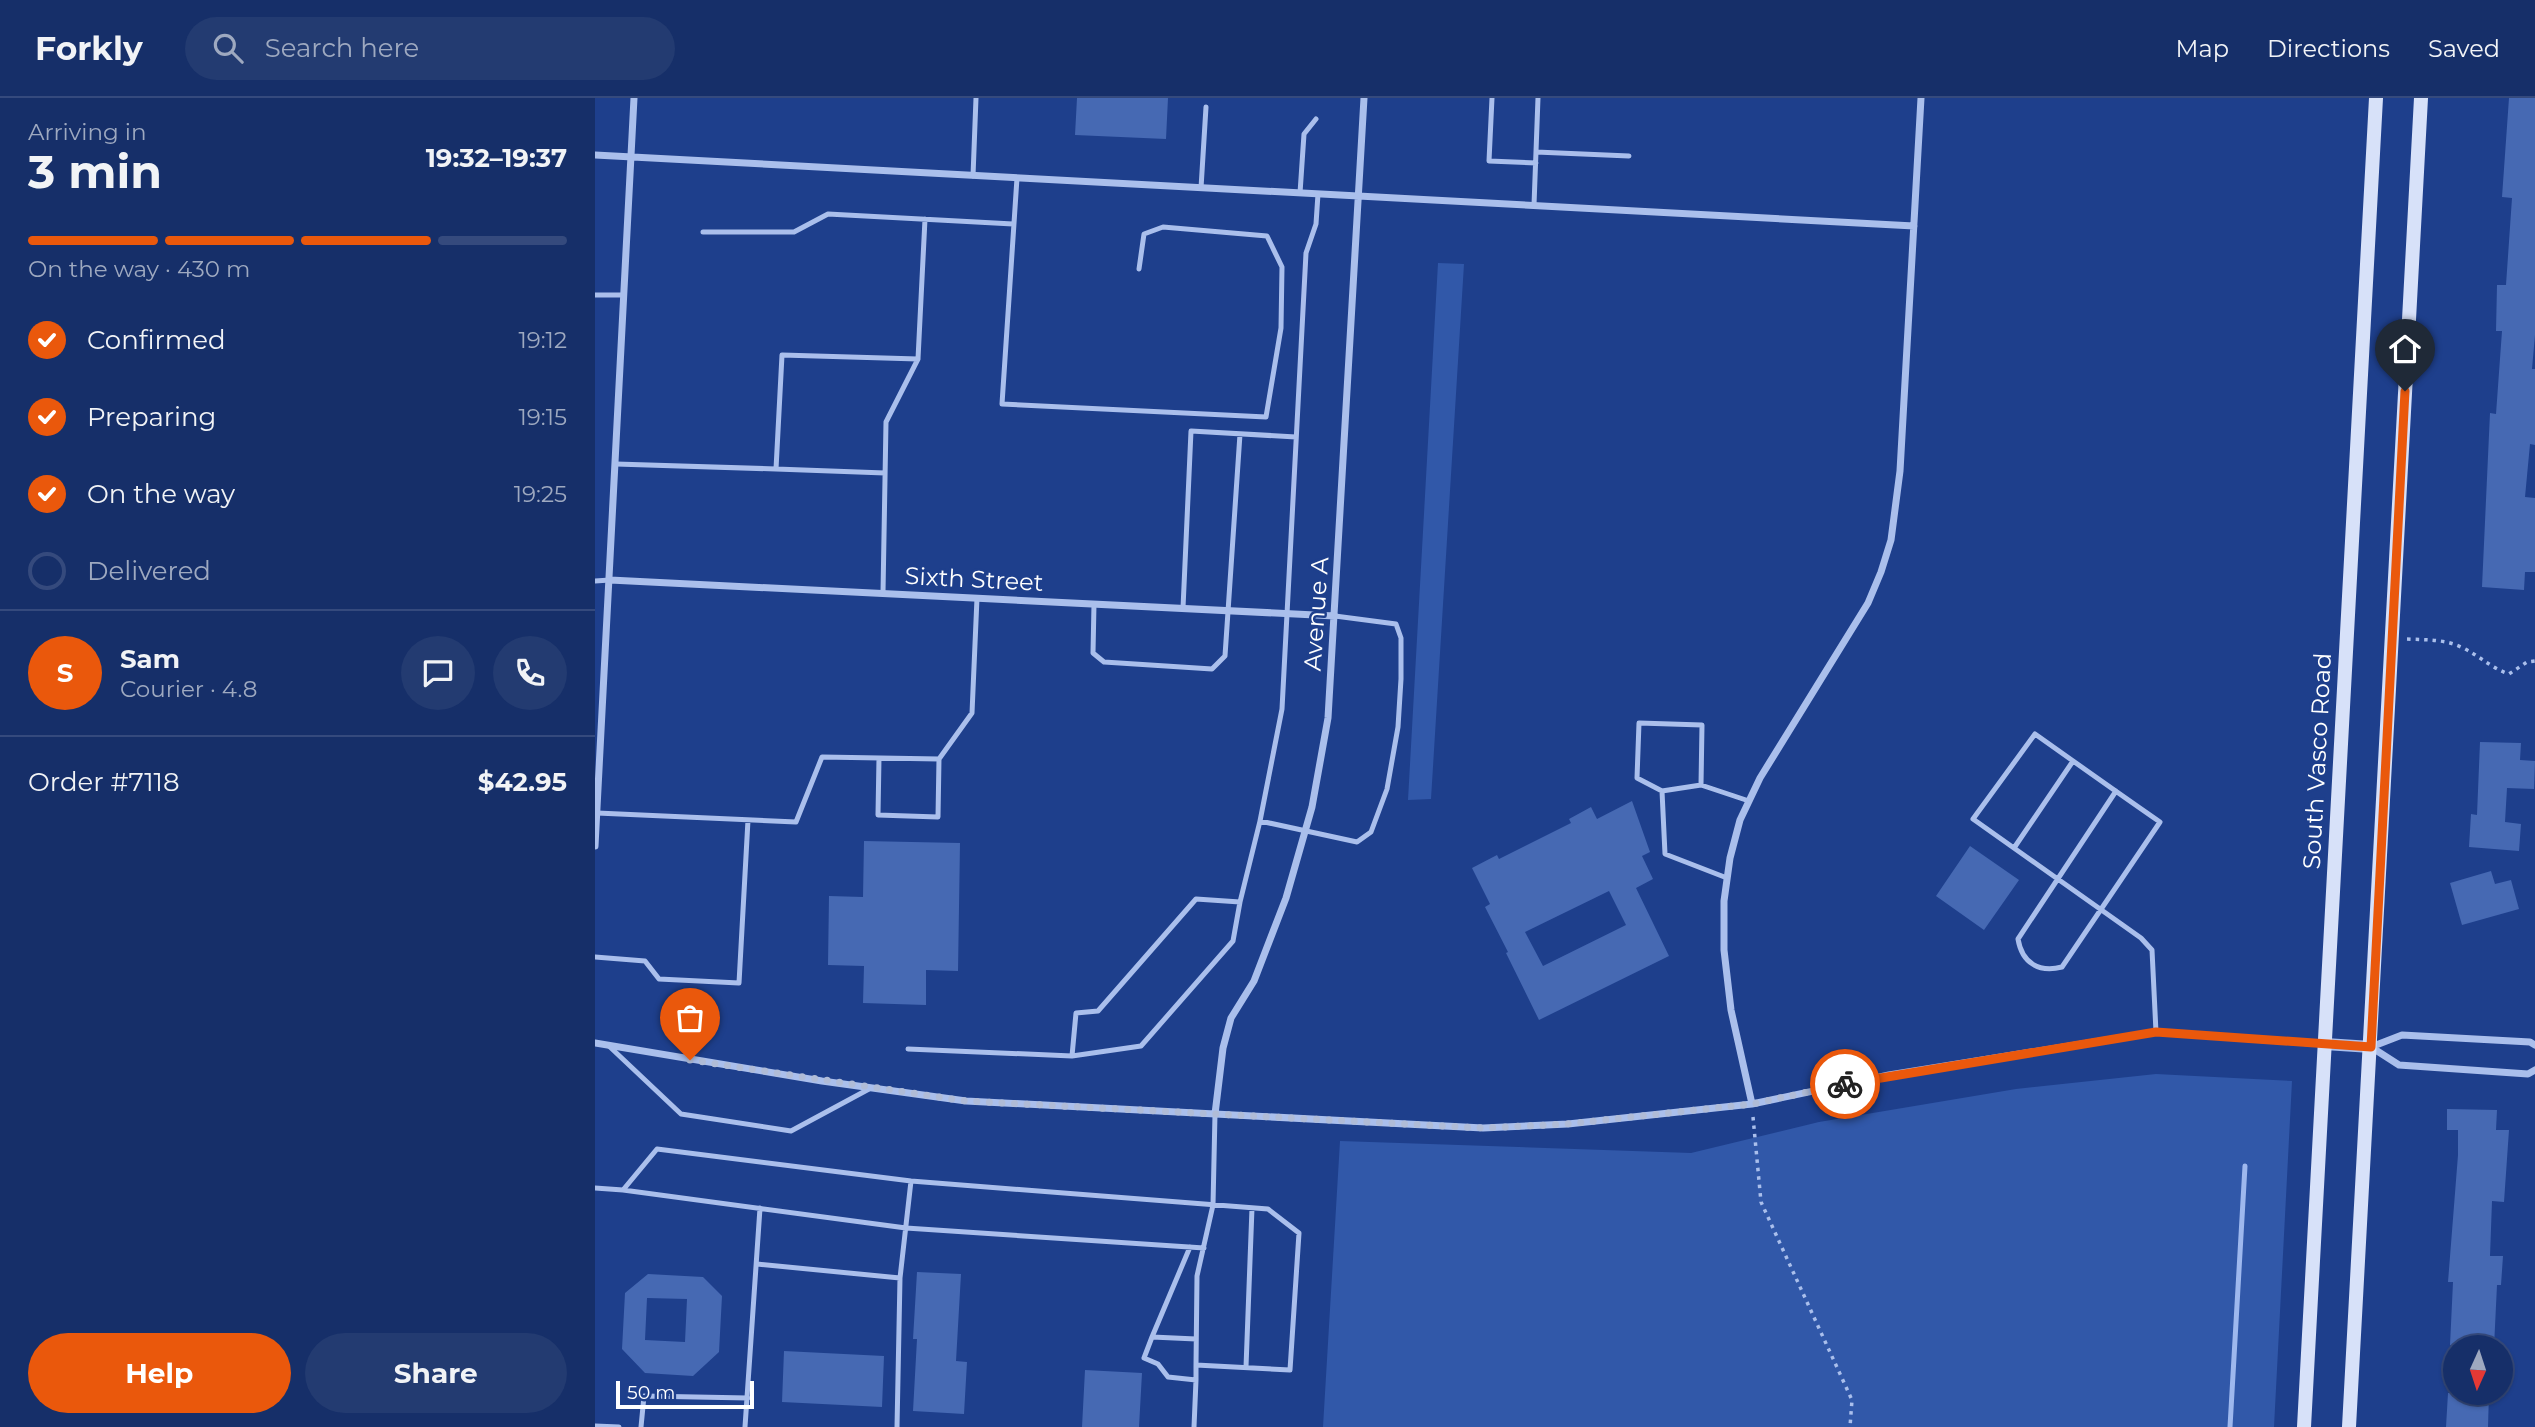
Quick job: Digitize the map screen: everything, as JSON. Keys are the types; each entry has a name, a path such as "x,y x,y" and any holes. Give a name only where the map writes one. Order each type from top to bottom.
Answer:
{"main road":[{"name":"South Vasco Road","path":"2304,1427 2376,98"},
{"path":"2349,1427 2421,98"}],"street":[{"path":"595,846 634,98"},
{"name":"Avenue A","path":"1215,1114 1223,1048 1231,1018 1254,981 1286,898 1312,807 1328,718 1364,98"},
{"path":"1752,1104 1731,1010 1724,950 1727,878 1740,820 1759,778 1868,603 1891,540 1901,471 1921,98"},
{"path":"595,155 1914,226"},
{"name":"Sixth Street","path":"610,580 1335,616"},
{"path":"595,1042 610,1047 966,1101 1483,1128 1567,1124 1752,1104 1889,1075 2156,1032 2371,1047 2402,1035 2531,1042 2535,1045"},
{"path":"2371,1047 2399,1065 2528,1074 2535,1070"}],"lane":[{"path":"973,176 976,98"},
{"path":"1492,98 1489,161 1536,163"},
{"path":"1534,205 1538,98"},
{"path":"1201,188 1206,107"},
{"path":"1300,193 1304,134 1316,119"},
{"path":"1536,152 1629,156"},
{"path":"1017,178 1002,404 1266,417 1281,328 1282,267 1267,236 1163,227 1144,234 1139,269"},
{"path":"908,1049 1072,1056 1141,1046 1233,941 1282,709 1306,253 1317,224 1318,194"},
{"path":"702,232 795,232 828,214 1013,224"},
{"path":"883,593 886,422 918,359 925,219"},
{"path":"595,295 624,295"},
{"path":"776,469 782,355 918,359"},
{"path":"1183,608 1191,431 1296,437"},
{"path":"1094,604 1093,653 1104,662 1212,669 1225,656 1240,434"},
{"path":"616,464 885,473"},
{"path":"595,581 610,580"},
{"path":"880,758 878,815 938,817 939,759 972,713 977,598"},
{"path":"1260,821 1357,842 1371,832 1387,789 1398,727 1401,638 1396,624 1335,616"},
{"path":"595,647 606,647"},
{"path":"1701,785 1702,724 1639,723 1637,778 1663,791 1701,785 1749,801"},
{"path":"2116,791 2057,878 2018,939 2025,958 2032,965 2042,969 2061,967 2101,909 2160,822 2116,791 2073,761 2035,734 1973,819 2014,848 2057,878 2101,909 2141,938 2153,950 2156,1032"},
{"path":"597,813 796,822 822,757 939,759"},
{"path":"2014,848 2073,761"},
{"path":"1663,791 1665,854 1727,878"},
{"path":"595,957 645,961 659,978 739,983 748,820"},
{"path":"1072,1056 1076,1013 1098,1011 1196,899 1240,902"},
{"path":"610,1047 681,1114 791,1131 870,1088"},
{"path":"1194,1427 1197,1276 1213,1205 1215,1114"},
{"path":"623,1189 657,1149 911,1181 1268,1209 1299,1233 1290,1370 1196,1365"},
{"path":"897,1427 900,1278 911,1181"},
{"path":"595,1188 623,1189 906,1228 1204,1248"},
{"path":"745,1427 760,1208"},
{"path":"1245,1367 1252,1208"},
{"path":"1190,1247 1144,1357 1158,1364 1168,1377 1196,1380"},
{"path":"757,1264 900,1278"},
{"path":"1152,1337 1196,1339"},
{"path":"641,1427 644,1396 748,1398"},
{"path":"595,1426 619,1427"}],"path":[{"path":"2391,638 2443,640 2462,647 2492,668 2509,674 2527,662 2535,661"},
{"path":"1752,1104 1761,1202 1852,1400 1850,1427"}],"shaded area":[{"path":"1438,263 1464,264 1431,799 1408,800"},
{"path":"2156,1074 2292,1081 2274,1427 1323,1427 1340,1141 1691,1153 1819,1122 2016,1089"}],"building":[{"path":"1077,98 1168,98 1166,139 1075,135"},
{"path":"2509,98 2535,98 2535,335 2532,369 2535,369 2535,445 2530,444 2525,497 2535,498 2535,572 2525,572 2524,590 2482,587 2490,413 2496,414 2502,331 2496,331 2497,285 2506,285 2512,198 2502,197"},
{"path":"2480,742 2521,743 2520,760 2535,761 2534,789 2507,788 2505,822 2521,824 2519,851 2469,847 2471,814 2477,815"},
{"path":"1632,801 1650,852 1642,856 1653,879 1636,888 1669,956 1539,1020 1485,907 1490,904 1472,868 1497,855 1499,859 1571,823 1569,819 1591,807 1597,819","holes":["1609,891 1626,925 1543,966 1525,932"]},
{"path":"864,841 960,843 958,971 926,970 926,1005 863,1003 864,966 828,965 829,896 863,897"},
{"path":"1970,846 2019,880 1984,930 1936,896"},
{"path":"2491,871 2495,884 2511,880 2519,909 2462,925 2450,883"},
{"path":"2447,1109 2497,1110 2496,1130 2509,1130 2504,1202 2492,1201 2490,1256 2503,1256 2501,1285 2497,1285 2495,1335 2450,1335 2453,1282 2448,1282 2458,1130 2447,1130"},
{"path":"917,1272 961,1274 956,1361 967,1362 964,1414 913,1411"},
{"path":"648,1274 703,1277 722,1296 719,1352 693,1376 645,1373 622,1349 625,1293","holes":["647,1298 687,1299 685,1342 645,1340"]},
{"path":"784,1351 884,1356 882,1407 782,1402"},
{"path":"1085,1370 1142,1373 1139,1427 1082,1427"},
{"path":"2447,1405 2489,1405 2488,1427 2446,1427"}],"waterway":[{"path":"2230,1427 2245,1166"}],"way so far":[{"path":"690,1060 966,1101 1483,1128 1567,1124 1752,1104 1845,1084"}],"route":[{"path":"1845,1084 2156,1032 2371,1047 2405,391"}]}
